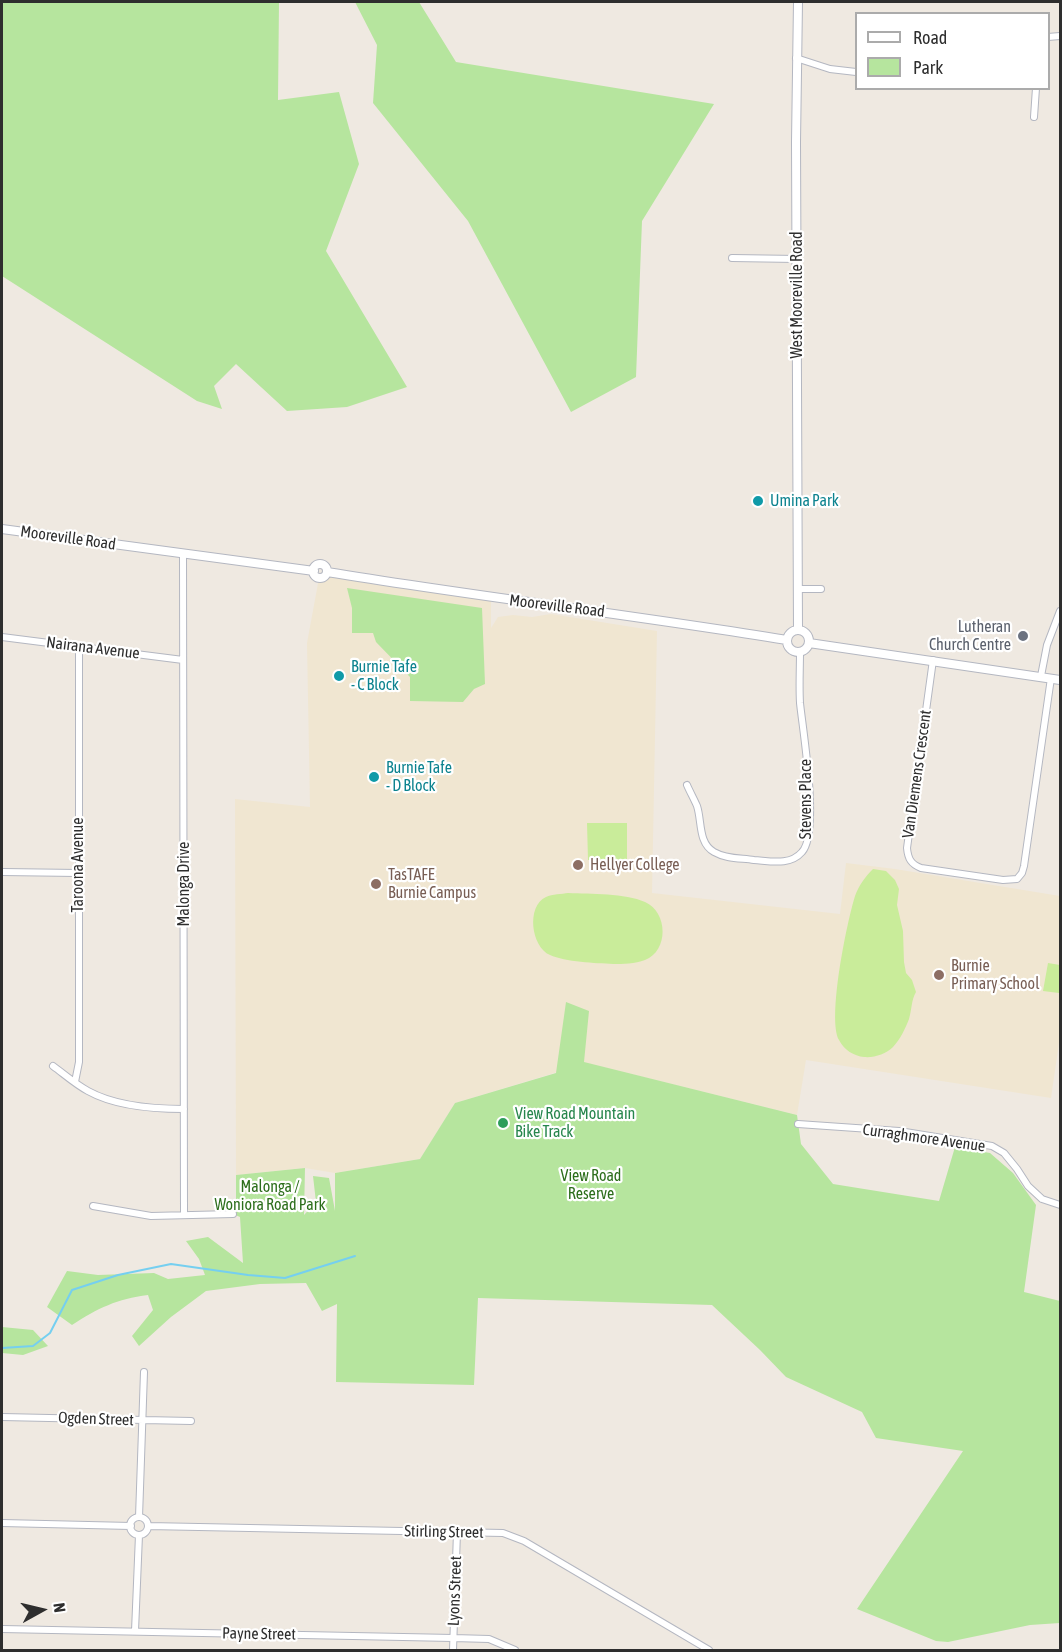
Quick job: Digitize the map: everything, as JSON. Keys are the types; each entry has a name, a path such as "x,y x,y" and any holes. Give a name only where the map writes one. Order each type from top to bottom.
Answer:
{"main road":[{"name":"West Mooreville Road","path":"798,2 796,58 798,629"},
{"name":"Mooreville Road","path":"2,529 314,571 319,578 324,577 327,572 462,594 787,640"},
{"path":"798,629 808,635 809,643 806,649 800,652 790,649 787,640 789,633 798,629"},
{"path":"809,643 1060,680"}],"street":[{"path":"796,58 830,69 855,72"},
{"path":"1034,117 1036,90"},
{"path":"732,258 797,259"},
{"name":"Malonga Drive","path":"183,553 184,1215"},
{"path":"798,589 821,590"},
{"path":"1041,676 1047,645 1060,611"},
{"name":"Nairana Avenue","path":"2,637 183,660"},
{"name":"Taroona Avenue","path":"75,1082 79,1062 79,647"},
{"name":"Stevens Place","path":"687,785 698,808 704,841 713,852 725,856 775,862 788,861 801,854 808,840 809,783 800,701 800,652"},
{"name":"Van Diemens Crescent","path":"933,660 907,848 908,859 921,868 1003,880 1017,879 1024,866 1051,678"},
{"path":"2,872 78,873"},
{"path":"53,1066 75,1082 101,1096 130,1105 184,1109"},
{"name":"Curraghmore Avenue","path":"798,1124 898,1131 992,1146 1004,1153 1028,1186 1042,1199 1060,1205"},
{"path":"93,1206 151,1216 233,1214"},
{"path":"139,1517 144,1372"},
{"name":"Ogden Street","path":"2,1417 190,1421"},
{"path":"130,1526 132,1521 139,1517"},
{"path":"130,1526 134,1533 139,1534 146,1531 148,1526 146,1521 139,1517"},
{"path":"2,1523 130,1526"},
{"name":"Stirling Street","path":"148,1526 503,1533 524,1542 709,1650"},
{"name":"Lyons Street","path":"453,1650 457,1532"},
{"path":"135,1631 139,1534"},
{"name":"Payne Street","path":"2,1629 489,1639 515,1650"}],"shaded area":[{"path":"326,574 491,598 491,628 498,617 513,615 532,617 551,614 657,631 652,893 840,914 846,863 1060,896 1060,1036 1051,1098 806,1060 797,1115 570,1059 561,1071 455,1103 420,1159 335,1173 305,1168 236,1175 235,799 310,807 307,643 319,578"}],"green space":[{"path":"2,2 279,2 278,100 339,92 359,164 326,251 407,387 347,407 287,411 236,364 214,386 222,409 197,401 2,276"},
{"path":"355,2 419,2 456,62 714,104 642,221 636,377 571,412 468,221 373,103 377,45"},
{"path":"347,588 482,608 485,684 474,689 463,702 410,701 410,677 376,642 373,633 352,633 352,608"},
{"path":"587,823 627,823 627,860 588,860"},
{"path":"873,869 886,871 895,880 899,889 897,905 903,931 904,962 906,973 912,980 916,992 909,1019 898,1041 887,1052 868,1057 853,1054 841,1044 836,1029 835,1012 843,947 855,896 858,888"},
{"path":"568,893 618,895 645,902 653,907 661,922 662,940 658,949 645,960 625,964 581,962 550,955 544,951 535,936 533,917 540,902 546,897"},
{"path":"1048,963 1060,965 1059,993 1043,991"},
{"name":"View Road Reserve","path":"566,1002 589,1011 584,1062 797,1115 801,1144 833,1184 939,1201 955,1147 990,1153 1013,1173 1036,1205 1024,1292 1060,1301 1060,1623 1030,1625 948,1642 936,1641 857,1609 963,1451 876,1438 862,1412 786,1377 712,1305 478,1298 474,1385 336,1382 337,1304 322,1311 306,1283 260,1284 206,1291 171,1317 139,1346 132,1336 153,1310 148,1295 108,1305 72,1325 47,1307 67,1271 98,1275 154,1273 168,1279 205,1275 199,1259 186,1241 208,1237 243,1263 240,1217 233,1214 236,1202 236,1175 305,1168 304,1215 316,1202 313,1176 329,1178 335,1211 335,1173 420,1159 455,1103 556,1073"},
{"path":"2,1327 33,1330 48,1346 23,1355 2,1353"}],"waterway":[{"path":"2,1348 33,1346 50,1333 72,1290 118,1275 171,1264 285,1278 355,1256"}],"place":[{"name":"Umina Park","path":"758,501"},
{"name":"Lutheran Church Centre","path":"1023,636"},
{"name":"Burnie Tafe - C Block","path":"339,676"},
{"name":"Burnie Tafe - D Block","path":"374,777"},
{"name":"Hellyer College","path":"578,865"},
{"name":"TasTAFE Burnie Campus","path":"376,884"},
{"name":"Burnie Primary School","path":"939,975"},
{"name":"View Road Mountain Bike Track","path":"503,1123"}],"park label":[{"name":"Malonga / Woniora Road Park","path":"270,1196"}]}
